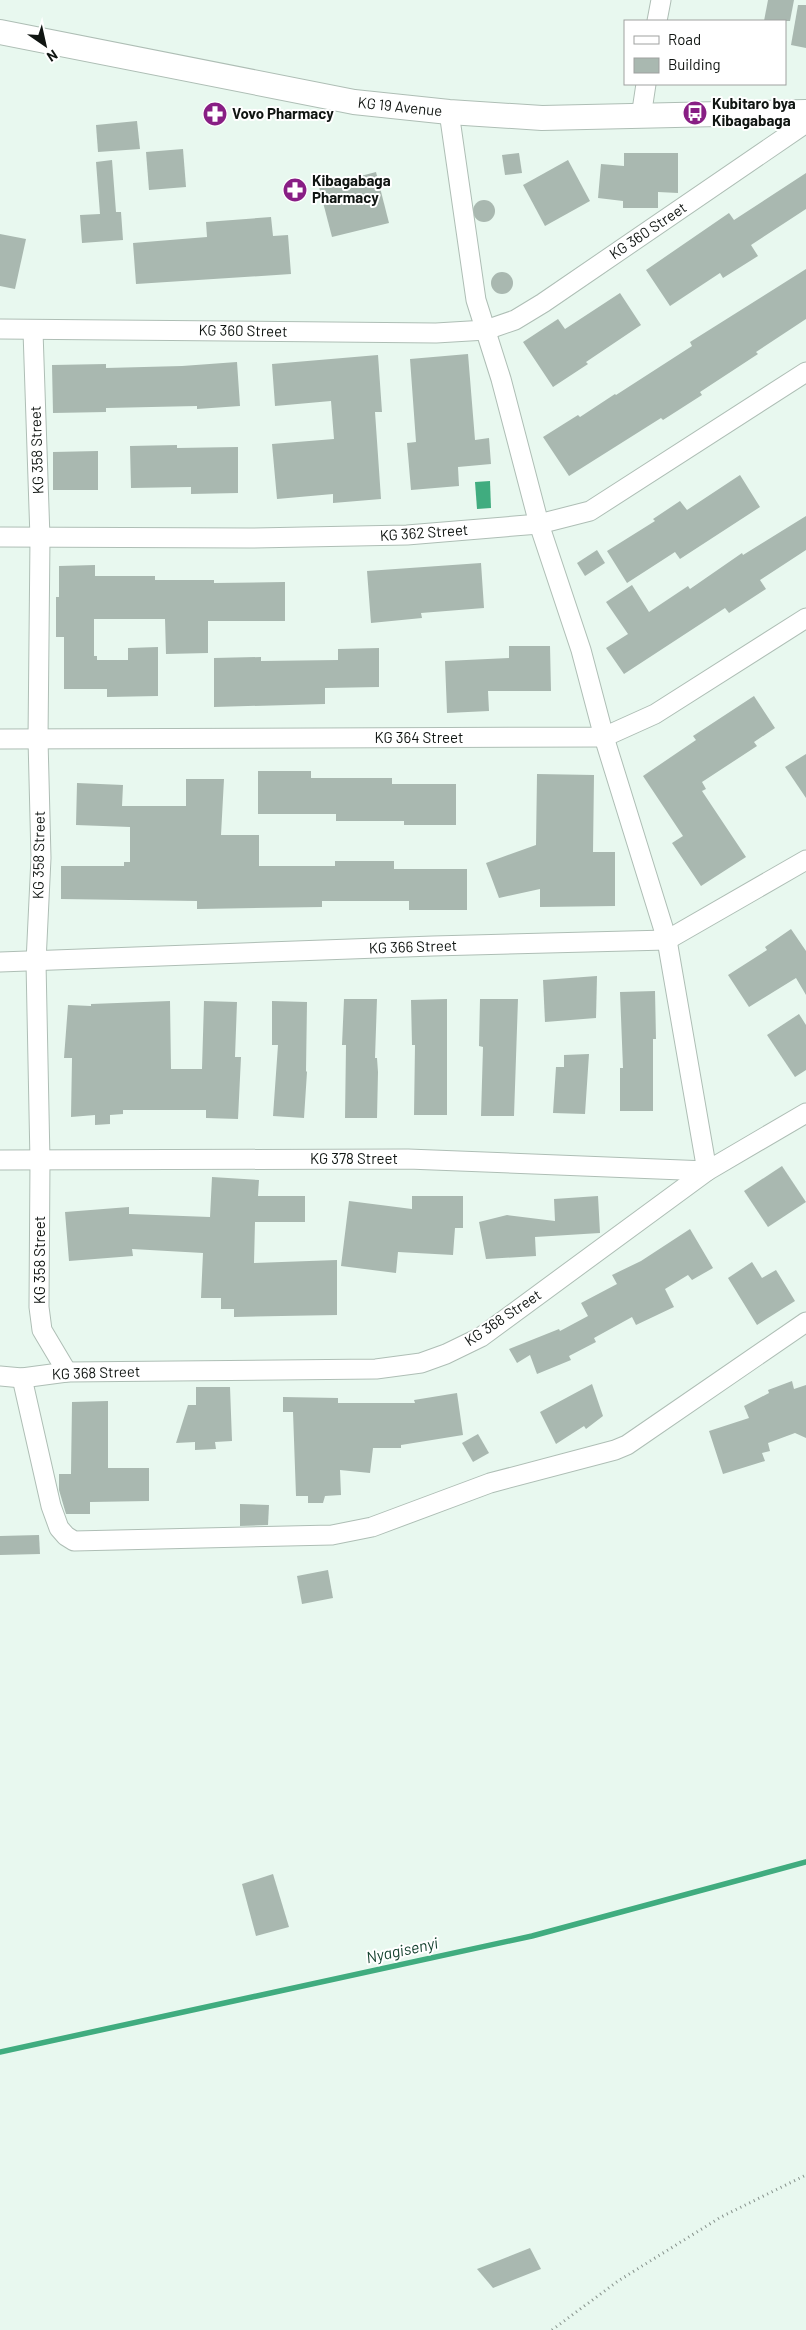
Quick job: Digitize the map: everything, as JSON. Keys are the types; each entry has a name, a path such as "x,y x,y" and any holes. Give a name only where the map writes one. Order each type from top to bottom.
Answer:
{"main road":[{"name":"KG 19 Avenue","path":"0,32 354,102 449,112 542,118 806,112"}],"street":[{"path":"657,20 661,0"},
{"path":"641,117 646,85"},
{"path":"449,112 476,300 486,330 539,524 581,650 604,737 666,940 707,1171"},
{"name":"KG 360 Street","path":"0,329 32,331 436,333 486,330 515,320 544,303 806,123"},
{"name":"KG 358 Street","path":"32,331 40,538 38,739 41,858 36,962 40,1161 39,1307 42,1330 67,1372"},
{"name":"KG 362 Street","path":"0,537 250,538 407,535 539,524 590,512 806,372"},
{"name":"KG 364 Street","path":"0,739 604,737 662,710 806,618"},
{"name":"KG 366 Street","path":"0,962 433,946 666,940 806,860"},
{"name":"KG 368 Street","path":"0,1376 22,1378 67,1372 376,1370 422,1363 481,1337 707,1171 806,1113"},
{"name":"KG 378 Street","path":"0,1160 408,1159 707,1171"},
{"path":"22,1378 51,1506 60,1528 66,1536 74,1541 332,1535 372,1527 490,1483 615,1450 627,1445 806,1322"}],"path":[{"path":"552,2330 618,2281 721,2217 806,2175"}],"shaded area":[{"path":"490,481 491,508 477,509 475,482"}],"building":[{"path":"768,0 794,0 790,21 764,20"},
{"path":"798,5 806,5 806,48 791,45"},
{"path":"137,121 140,149 98,152 96,125"},
{"path":"183,149 186,187 149,190 146,152"},
{"path":"519,153 522,173 505,175 502,155"},
{"path":"624,153 678,153 678,193 658,192 658,208 623,208 623,201 598,198 601,164 624,166"},
{"path":"112,160 116,212 121,212 123,240 82,243 80,215 100,214 96,162"},
{"path":"568,160 590,201 545,226 523,185"},
{"path":"376,172 389,223 332,237 319,187"},
{"path":"806,173 806,209 751,245 758,256 723,278 720,273 670,306 646,270 729,213 734,220"},
{"path":"484,200 492,203 495,211 492,219 484,222 476,219 473,211 476,203"},
{"path":"271,217 273,236 288,235 291,274 136,284 133,243 207,237 206,222"},
{"path":"0,234 26,239 15,289 0,286"},
{"path":"806,269 806,319 756,352 758,354 700,392 702,395 663,420 661,418 569,476 543,437 578,415 580,417 616,395 692,346 690,342"},
{"path":"502,272 510,275 513,283 510,291 502,294 494,291 491,283 494,275"},
{"path":"620,293 641,325 553,387 523,342 558,319 565,329"},
{"path":"468,354 475,440 489,438 491,464 458,467 459,486 411,490 407,443 416,442 410,359"},
{"path":"378,355 382,412 375,412 381,499 333,503 333,494 277,499 272,444 334,439 331,401 275,406 272,364"},
{"path":"237,362 240,406 197,409 197,406 106,408 106,412 53,413 52,365 106,364 106,368"},
{"path":"177,445 177,448 238,447 238,493 191,494 191,487 131,488 130,446"},
{"path":"98,451 98,490 53,490 53,452"},
{"path":"740,475 760,507 680,559 675,552 627,583 607,551 655,521 653,519 680,501 687,510"},
{"path":"806,516 806,550 760,580 766,589 729,613 725,608 624,674 606,648 628,634 606,602 632,585 649,612 688,586 690,589 742,553 743,555"},
{"path":"597,550 605,563 585,576 577,563"},
{"path":"481,563 484,608 421,613 422,618 371,623 367,571"},
{"path":"95,565 95,576 155,576 155,580 214,580 214,583 285,582 285,621 208,621 208,653 166,654 165,619 94,619 94,656 97,656 97,660 128,660 128,648 158,647 158,696 107,697 107,689 64,689 64,637 56,637 56,597 59,597 59,566"},
{"path":"509,646 550,646 551,691 488,691 489,711 447,713 445,661 509,658"},
{"path":"379,648 379,687 325,688 325,704 214,707 214,658 261,657 261,661 338,660 338,649"},
{"path":"754,696 775,728 754,742 757,746 702,782 706,789 702,791 746,857 701,886 672,843 683,836 643,776 696,740 693,736"},
{"path":"806,754 806,798 785,767"},
{"path":"258,771 311,771 311,778 392,778 392,784 456,784 456,825 404,825 404,821 336,821 336,814 258,814"},
{"path":"537,774 594,775 593,852 615,852 615,906 540,907 540,889 499,898 486,863 536,845"},
{"path":"186,779 224,779 221,835 259,835 259,866 335,866 335,861 394,861 394,869 467,869 467,910 409,910 409,901 322,901 322,907 197,909 197,901 61,899 61,866 124,866 124,862 130,862 130,827 76,825 77,783 123,785 122,806 186,806"},
{"path":"791,929 806,951 806,995 796,978 749,1007 728,975 767,950 765,947"},
{"path":"597,976 596,1018 545,1022 543,980"},
{"path":"655,991 656,1039 653,1039 653,1111 620,1111 620,1068 623,1068 620,992"},
{"path":"344,999 377,999 375,1058 377,1058 378,1072 377,1118 345,1118 346,1045 342,1045"},
{"path":"447,999 447,1115 414,1115 415,1045 412,1045 411,1000"},
{"path":"480,999 518,999 514,1116 481,1116 483,1047 479,1046"},
{"path":"170,1001 171,1069 202,1069 204,1001 237,1002 235,1057 241,1057 238,1119 206,1118 206,1110 123,1110 123,1114 110,1115 110,1124 95,1125 95,1115 71,1117 72,1058 64,1058 68,1005 91,1006 91,1004"},
{"path":"272,1001 307,1002 307,1072 304,1118 273,1116 278,1045 272,1045"},
{"path":"799,1014 806,1025 806,1070 795,1077 767,1035"},
{"path":"589,1054 585,1114 553,1113 556,1067 564,1067 564,1055"},
{"path":"782,1166 806,1202 768,1227 744,1191"},
{"path":"212,1177 259,1180 258,1196 305,1196 305,1222 255,1222 254,1263 337,1260 337,1315 234,1317 234,1309 221,1309 221,1298 201,1298 203,1253 132,1249 133,1256 69,1261 65,1212 129,1207 129,1214 210,1217"},
{"path":"412,1196 463,1196 463,1228 455,1228 453,1255 398,1252 396,1273 341,1266 349,1201 412,1209"},
{"path":"598,1196 600,1233 535,1237 536,1256 486,1259 479,1222 507,1215 555,1221 554,1199"},
{"path":"690,1229 713,1268 692,1280 688,1275 665,1289 674,1307 636,1325 632,1317 594,1338 596,1342 569,1356 571,1360 537,1374 530,1355 517,1363 509,1349 559,1329 560,1331 588,1316 581,1303 617,1284 612,1275 641,1261"},
{"path":"752,1262 762,1278 776,1270 795,1301 757,1325 728,1278"},
{"path":"792,1381 794,1389 806,1385 806,1438 795,1433 768,1443 770,1451 762,1453 765,1461 723,1474 709,1431 749,1418 744,1406 769,1393 768,1390"},
{"path":"592,1384 603,1416 586,1429 584,1426 556,1444 540,1412"},
{"path":"196,1387 230,1387 232,1441 215,1442 216,1449 195,1450 195,1442 176,1443 188,1405 196,1405"},
{"path":"457,1393 463,1435 401,1445 401,1448 373,1448 370,1473 340,1470 341,1495 325,1496 323,1503 308,1503 308,1496 296,1496 293,1412 283,1412 283,1397 338,1398 338,1403 415,1403 414,1400"},
{"path":"108,1401 108,1468 149,1468 149,1501 90,1502 90,1514 66,1514 59,1490 59,1474 71,1474 72,1402"},
{"path":"478,1434 489,1453 473,1462 462,1443"},
{"path":"240,1504 269,1505 268,1525 240,1526"},
{"path":"39,1535 40,1554 0,1555 0,1536"},
{"path":"328,1570 333,1598 302,1604 297,1576"},
{"path":"273,1874 289,1927 256,1936 242,1884"},
{"path":"530,2248 541,2269 493,2288 477,2269"}],"waterway":[{"name":"Nyagisenyi","path":"0,2052 532,1936 806,1862"}],"place":[{"name":"Kubitaro bya Kibagabaga","path":"695,113"},
{"name":"Vovo Pharmacy","path":"215,114"},
{"name":"Kibagabaga Pharmacy","path":"295,190"}]}
